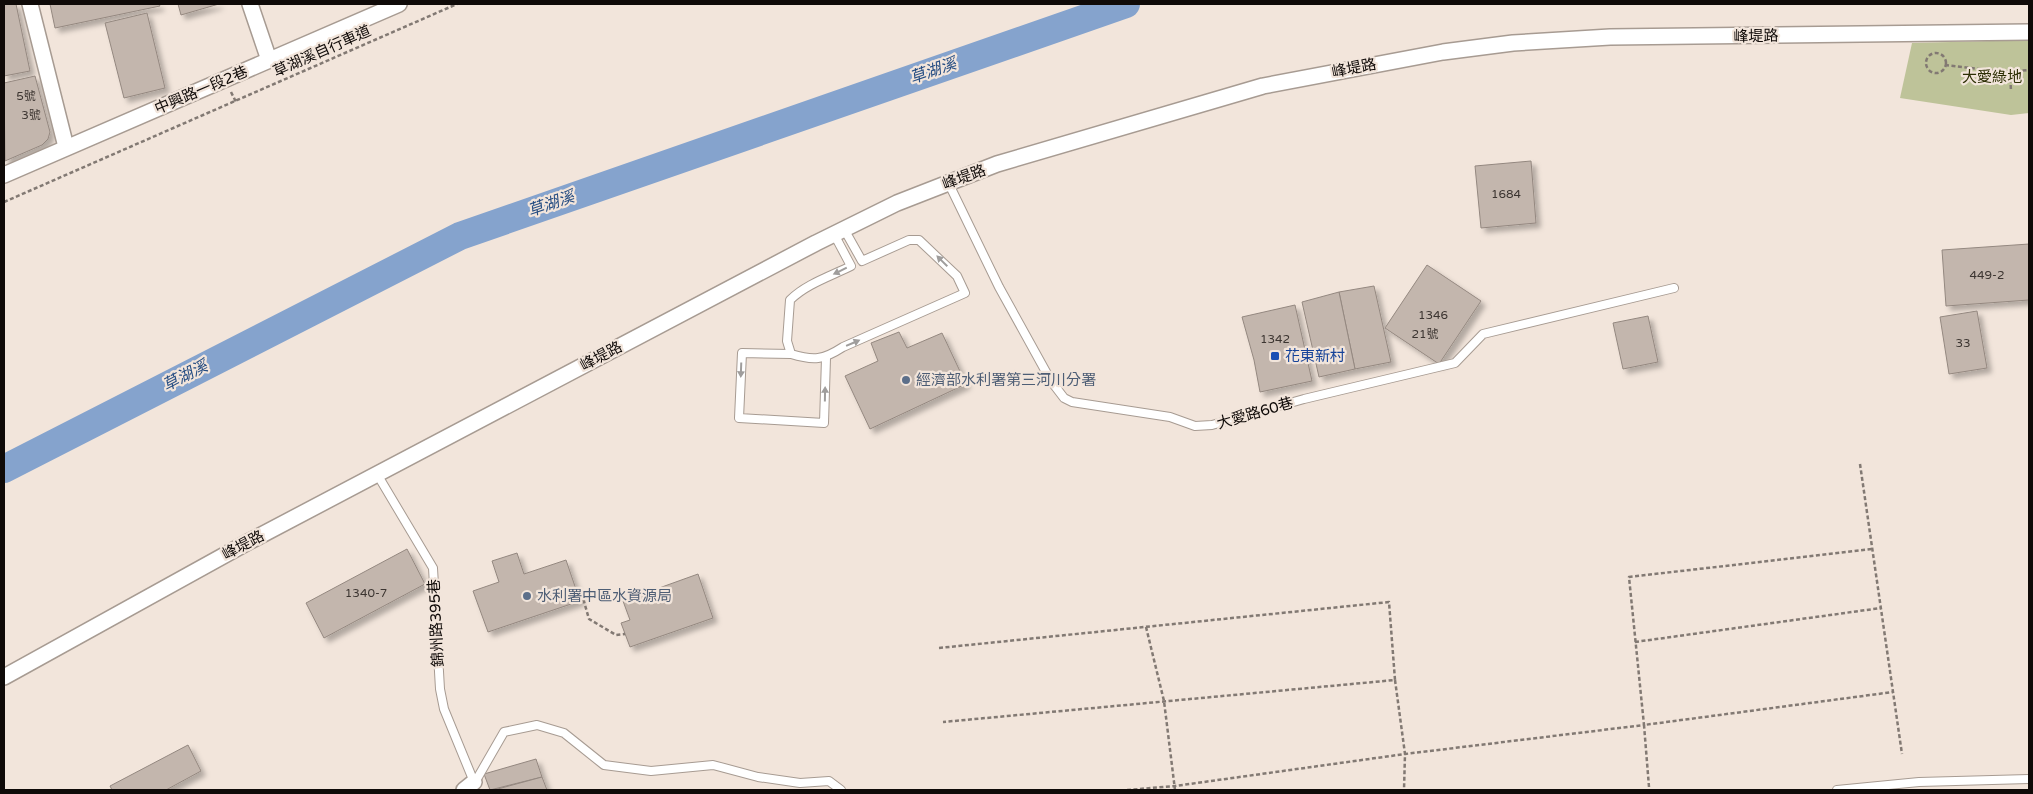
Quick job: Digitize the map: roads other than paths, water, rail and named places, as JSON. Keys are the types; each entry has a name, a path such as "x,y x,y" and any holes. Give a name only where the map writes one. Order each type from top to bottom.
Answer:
{"street":[{"path":"30,4 66,147"},
{"path":"250,4 269,60"},
{"name":"中興路一段2巷","path":"4,175 398,4"},
{"name":"峰堤路","path":"4,677 377,474 839,232 897,203 997,164 1263,86 1453,51 1513,43 1610,37 2029,32"}],"lane":[{"name":"大愛路60巷","path":"948,182 999,287 1052,381 1064,398 1072,402 1170,417 1195,426 1231,421 1304,399 1455,363 1483,334 1674,288"},
{"path":"791,354 788,341 790,300 796,294 852,266 839,232"},
{"path":"826,358 824,423 739,418 742,353 791,354 807,358 826,358 843,347 965,293 957,276 920,240 909,240 862,261 839,232"},
{"name":"錦州路395巷","path":"377,474 433,568 440,688 444,709 471,787"},
{"name":"錦州路395巷","path":"471,787 504,732 537,725 564,733 604,765 651,771 713,765 758,777 800,783 829,781 841,790"},
{"path":"1837,790 1919,782 2029,779"}],"waterway":[{"name":"草湖溪","path":"4,469 460,236 1126,4"}],"place":[{"name":"花東新村","path":"1275,356"},
{"name":"經濟部水利署第三河川分署","path":"906,380"},
{"name":"水利署中區水資源局","path":"527,596"}],"park label":[{"name":"大愛綠地","path":"1992,77"}]}
